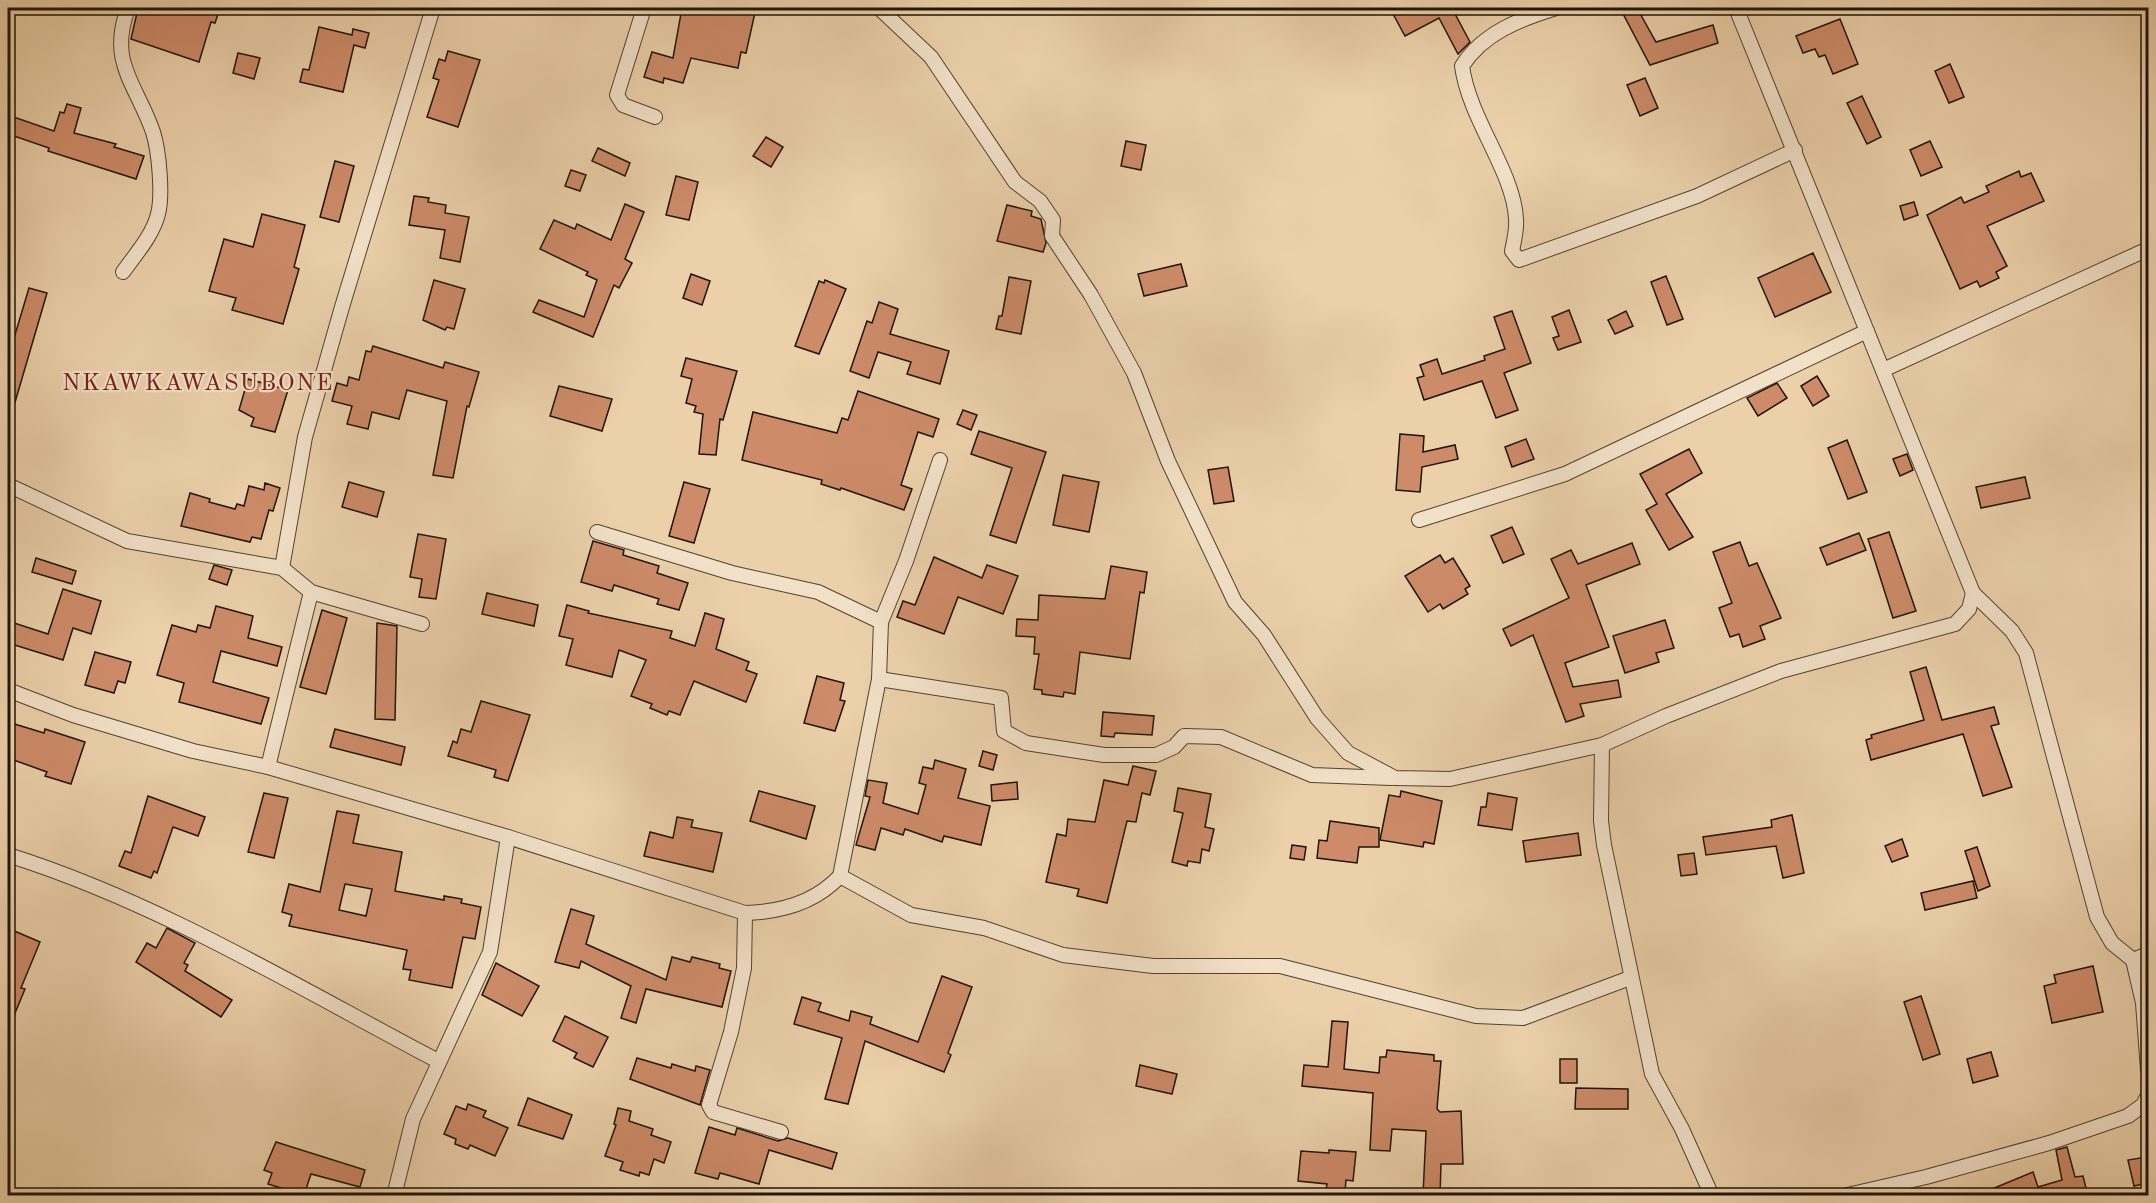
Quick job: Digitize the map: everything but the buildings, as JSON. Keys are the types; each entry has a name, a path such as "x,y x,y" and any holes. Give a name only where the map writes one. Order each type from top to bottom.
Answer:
{"street":[{"path":"123,272 153,228 160,205 153,132 128,79 120,52 120,30 128,8"},
{"path":"282,568 305,437 433,8"},
{"path":"644,8 617,95 623,105 655,117"},
{"path":"879,8 931,57 1015,182 1040,201 1053,220 1052,236 1091,295 1134,373 1168,461 1235,602 1264,635 1317,718 1348,753 1395,778"},
{"path":"1556,8 1527,16 1499,31 1478,47 1462,66 1479,123 1507,182 1515,208 1516,220 1512,251 1519,260 1697,196 1795,150"},
{"path":"1736,8 1973,593 2012,631 2026,653 2097,917 2112,943 2133,960 2143,1003 2148,1070"},
{"path":"1883,370 2148,249"},
{"path":"1419,520 1565,474 1868,331"},
{"path":"8,690 73,715 193,751 268,767 508,837 745,913 770,912 793,906 827,890 840,876 879,679 881,622 906,561 940,460"},
{"path":"8,485 127,541 282,568 311,592 422,624"},
{"path":"597,532 732,573 818,592 881,622"},
{"path":"268,767 311,592"},
{"path":"879,679 1000,698 1004,731 1026,743 1104,755 1156,755 1174,747 1184,736 1221,737 1312,775 1449,779 1602,745 1666,716 1781,671 1955,624 1969,609 1973,593"},
{"path":"1602,745 1601,792 1604,845 1630,978 1652,1074 1682,1129 1712,1196"},
{"path":"394,1196 413,1119 490,952 508,837"},
{"path":"8,855 47,868 162,917 438,1061"},
{"path":"840,876 910,915 984,928 1064,955 1153,966 1280,966 1476,1016 1523,1018 1630,978"},
{"path":"745,913 744,968 731,1032 709,1105 713,1112 781,1132"},
{"path":"2133,960 2148,954"},
{"path":"1844,1196 1926,1177 2049,1143 2128,1116 2143,1105 2148,1095"}],"district":[{"name":"NKAWKAWASUBONE","path":"198,382"}]}
